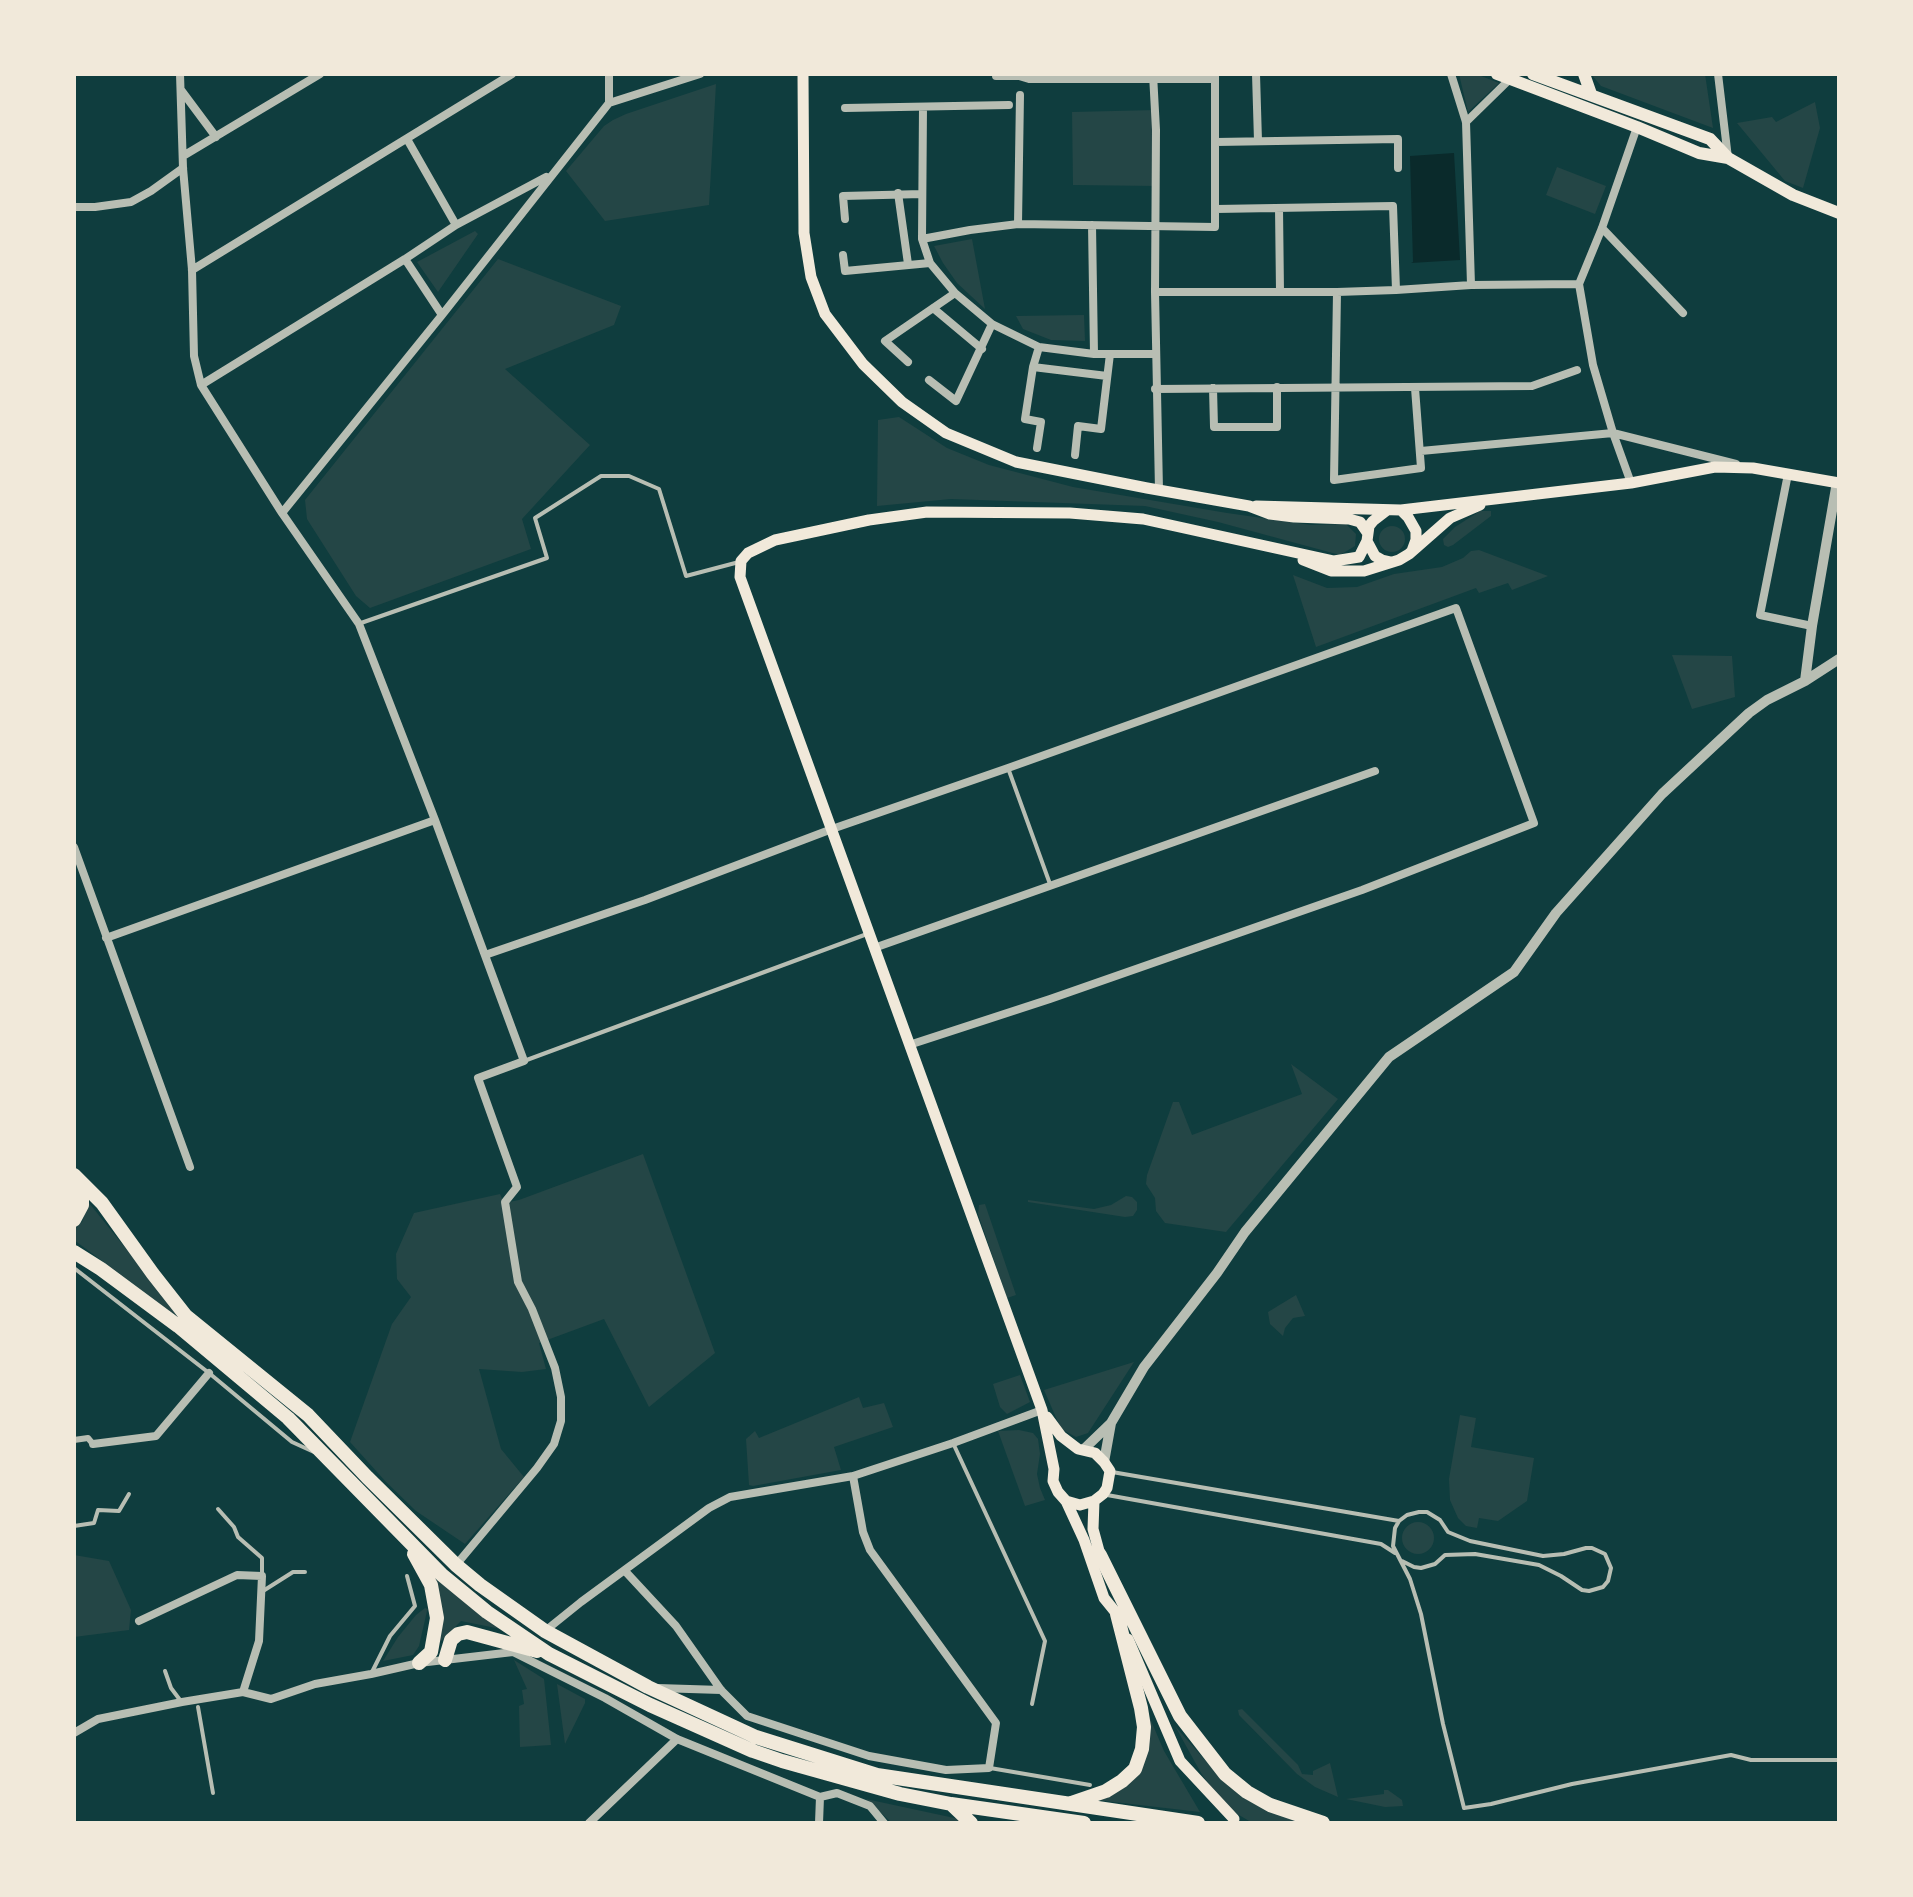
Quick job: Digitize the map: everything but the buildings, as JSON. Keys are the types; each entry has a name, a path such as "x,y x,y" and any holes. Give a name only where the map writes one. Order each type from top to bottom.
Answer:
{"highway":[{"path":"74,1220 82,1205 82,1194 75,1176"},
{"path":"75,1176 102,1203 186,1316 308,1415 456,1565 545,1631 648,1687 756,1737 877,1775 1198,1823"},
{"path":"74,1252 178,1326 288,1418 442,1575 475,1603 549,1654 650,1705 753,1751 828,1776 951,1804 1084,1823"},
{"path":"405,1537 431,1585 437,1618 431,1652 419,1663"},
{"path":"1100,1555 1180,1716 1225,1774 1270,1805 1323,1823"},
{"path":"1067,1805 1106,1791 1122,1781 1135,1769 1142,1749 1144,1727 1141,1708 1117,1614"},
{"path":"445,1660 451,1640 467,1632 549,1654"},
{"path":"951,1804 971,1823"},
{"path":"1016,1823 1037,1816"}],"main road":[{"path":"803,74 804,233 811,277 825,314 863,364 902,402 946,433 1016,462 1249,506 1270,514 1360,522 1375,556 1382,560 1404,557 1414,548 1416,531 1401,510"},
{"path":"1497,74 1699,153 1728,158"},
{"path":"1533,74 1558,78 1591,94 1710,139 1728,158 1793,195 1839,213"},
{"path":"1584,74 1591,94"},
{"path":"1249,506 1401,510 1631,483 1715,467 1753,468 1838,479"},
{"path":"1269,547 1331,571 1364,571 1404,557 1450,518 1488,501"},
{"path":"1349,519 1386,511"},
{"path":"1117,1614 1104,1598 1084,1540 1053,1481 1054,1469 1042,1410 740,577 741,561 748,553 775,540 869,520 927,512 1070,513 1143,519 1334,561 1359,557 1373,521 1386,511"},
{"path":"1042,1410 1061,1436 1081,1449 1095,1453 1107,1466 1107,1488 1098,1498 1080,1505 1066,1501"},
{"path":"1054,1469 1063,1456 1081,1449"},
{"path":"1098,1498 1093,1529 1117,1614 1180,1761 1234,1819"}],"street":[{"path":"180,74 194,356 201,385 282,513 359,624 524,1061 478,1078 517,1187 505,1202 518,1282 555,1368 561,1397 561,1421 554,1444 537,1468 456,1565"},
{"path":"183,156 320,74"},
{"path":"491,74 497,84"},
{"path":"192,270 512,74"},
{"path":"609,74 609,103"},
{"path":"282,513 609,103 700,74"},
{"path":"1256,74 1258,141"},
{"path":"1451,74 1466,122 1471,285"},
{"path":"1718,74 1728,158"},
{"path":"922,239 1018,224 1215,227 1215,76 1029,79 996,75"},
{"path":"1153,76 1156,130 1155,389 1159,490"},
{"path":"1466,122 1510,79"},
{"path":"181,89 216,137"},
{"path":"1018,224 1020,95"},
{"path":"845,108 1009,105"},
{"path":"923,107 922,239 930,263 955,293 992,324 1039,347 1094,354 1155,354"},
{"path":"1631,483 1593,365 1579,284 1637,127"},
{"path":"407,139 456,225"},
{"path":"1216,142 1398,139 1398,168"},
{"path":"74,207 131,202 183,168"},
{"path":"201,385 456,225 552,174"},
{"path":"898,193 908,264"},
{"path":"845,219 843,196 922,194"},
{"path":"1216,209 1393,206 1396,290"},
{"path":"1279,208 1280,292"},
{"path":"1092,225 1094,354"},
{"path":"1602,228 1683,313"},
{"path":"843,255 845,271 930,263"},
{"path":"405,259 442,315"},
{"path":"1155,292 1337,292 1471,285 1579,284"},
{"path":"1337,292 1334,480 1421,468 1415,388"},
{"path":"908,362 885,341 955,293"},
{"path":"933,308 982,349"},
{"path":"929,380 956,401 992,324"},
{"path":"1037,448 1041,422 1025,419 1039,347"},
{"path":"1075,455 1078,426 1101,429 1110,354"},
{"path":"1033,367 1107,376"},
{"path":"1155,389 1532,386 1577,370"},
{"path":"1213,388 1214,427 1277,427 1277,387"},
{"path":"1421,451 1613,433 1753,468"},
{"path":"1788,474 1760,615 1812,626"},
{"path":"1805,681 1838,479"},
{"path":"485,955 1456,608 1534,823 1362,890 909,1045"},
{"path":"1081,1449 1111,1423 1144,1367 1245,1232 1389,1057 1514,972 1556,913 1662,794 1749,713 1839,659"},
{"path":"874,948 1375,771"},
{"path":"106,938 435,820"},
{"path":"74,847 190,1167"},
{"path":"74,1440 88,1438 93,1444 156,1436 209,1373"},
{"path":"545,1631 709,1508 730,1497 853,1476 1042,1410"},
{"path":"1107,1466 1111,1423"},
{"path":"625,1571 676,1626 721,1690 747,1716 869,1756 946,1770 989,1768 996,1723 870,1550 863,1532 853,1476"},
{"path":"139,1621 237,1575 262,1576 259,1641 243,1692"},
{"path":"74,1733 98,1719 182,1702 243,1692 271,1699 315,1684 419,1663 513,1652 605,1698 677,1739 820,1797 837,1793 870,1806 884,1823"},
{"path":"648,1687 721,1690"},
{"path":"589,1823 677,1739"},
{"path":"819,1823 820,1797"}],"lane":[{"path":"359,624 547,558 535,518 601,476 629,476 659,489 686,576 741,561"},
{"path":"1008,768 1051,886"},
{"path":"524,1061 870,933"},
{"path":"74,1268 292,1442 328,1458"},
{"path":"953,1443 1045,1641 1032,1704"},
{"path":"1107,1466 1399,1521"},
{"path":"74,1526 94,1523 98,1510 119,1511 129,1494"},
{"path":"1098,1498 1381,1544 1397,1554"},
{"path":"218,1509 234,1527 238,1537 262,1558 262,1576"},
{"path":"1402,1561 1421,1568 1435,1564 1445,1555 1475,1554 1539,1565 1589,1591 1603,1587 1611,1575 1611,1568 1605,1554 1592,1548 1543,1556 1470,1541 1448,1532 1440,1520 1427,1512 1413,1513 1399,1521 1393,1546 1410,1579 1421,1614 1464,1808 1572,1784 1731,1755 1751,1760 1839,1760"},
{"path":"261,1593 293,1572 305,1572"},
{"path":"371,1674 390,1636 415,1606 407,1576"},
{"path":"165,1671 171,1688 182,1702"},
{"path":"198,1707 213,1793"},
{"path":"989,1768 1090,1785"}],"shaded area":[{"path":"1459,74 1476,74 1499,83 1468,112"},
{"path":"1591,74 1705,74 1713,128 1601,86"},
{"path":"716,84 709,205 605,221 566,171 604,126 613,120"},
{"path":"1815,102 1820,128 1803,188 1785,181 1737,123 1772,117 1776,122"},
{"path":"1156,110 1156,186 1073,185 1072,112"},
{"path":"1454,153 1460,260 1411,263 1410,156"},
{"path":"1557,167 1606,186 1595,214 1546,195"},
{"path":"475,231 478,234 438,292 417,262"},
{"path":"972,239 985,309 957,283 934,246"},
{"path":"498,259 621,306 614,325 505,369 590,445 522,519 531,549 370,608 356,596 307,519 305,500"},
{"path":"1084,315 1085,341 1051,340 1023,329 1016,316"},
{"path":"899,417 947,448 989,465 1073,487 1227,513 1311,525 1346,524 1356,534 1355,546 1340,555 1145,506 951,499 877,506 878,420"},
{"path":"1480,511 1491,511 1491,516 1453,545 1444,545 1443,539 1455,527"},
{"path":"1392,526 1401,530 1405,539 1401,548 1392,552 1383,548 1379,539 1383,530"},
{"path":"1479,550 1548,576 1512,590 1508,583 1479,593 1476,588 1316,647 1293,575 1327,588 1357,587 1394,574 1442,567 1471,551"},
{"path":"1672,655 1732,656 1735,697 1692,709"},
{"path":"1291,1064 1338,1099 1226,1232 1165,1223 1156,1211 1155,1198 1146,1184 1173,1102 1179,1102 1192,1135 1302,1094"},
{"path":"643,1154 715,1353 649,1407 604,1319 539,1343 546,1369 522,1372 479,1369 501,1449 524,1477 465,1544 416,1511 350,1442 392,1324 411,1297 397,1279 396,1254 414,1213 500,1194 504,1203 519,1200"},
{"path":"1126,1196 1137,1202 1133,1216 1028,1202 1094,1209 1111,1205"},
{"path":"89,1203 187,1324 74,1240 74,1229 82,1222"},
{"path":"985,1204 1016,1295 1007,1298 978,1214 979,1205"},
{"path":"1296,1295 1305,1316 1293,1318 1283,1336 1270,1324 1268,1312"},
{"path":"1134,1362 1088,1433 1076,1437 1061,1429 1044,1390"},
{"path":"1020,1375 1030,1402 1007,1414 1000,1407 993,1384"},
{"path":"859,1397 863,1408 884,1403 893,1427 834,1447 841,1470 749,1485 746,1439 755,1431 759,1438"},
{"path":"1460,1415 1476,1418 1471,1447 1534,1458 1527,1501 1498,1521 1479,1518 1477,1528 1466,1526 1458,1518 1450,1500 1449,1479"},
{"path":"998,1431 1033,1433 1038,1439 1040,1454 1037,1474 1045,1500 1025,1506"},
{"path":"1418,1522 1429,1527 1434,1538 1429,1549 1418,1554 1407,1549 1402,1538 1407,1527"},
{"path":"74,1555 109,1561 131,1610 129,1630 74,1637"},
{"path":"433,1577 501,1629 461,1621 437,1645"},
{"path":"425,1608 428,1609 419,1646 413,1655 383,1661 398,1637"},
{"path":"514,1660 544,1679 551,1745 520,1747 519,1706 524,1704 522,1690 527,1689"},
{"path":"557,1684 585,1699 565,1744"},
{"path":"1143,1702 1164,1751 1200,1812 1096,1800 1141,1771"},
{"path":"1242,1709 1298,1765 1302,1774 1313,1775 1313,1771 1330,1763 1338,1797 1315,1787 1297,1774 1239,1715 1238,1710"},
{"path":"1175,1726 1219,1776 1249,1801 1301,1823 1251,1822 1225,1807 1201,1773"},
{"path":"1384,1790 1402,1800 1403,1806 1385,1807 1346,1799 1384,1794"},
{"path":"866,1799 959,1819 964,1823 892,1823"}]}
